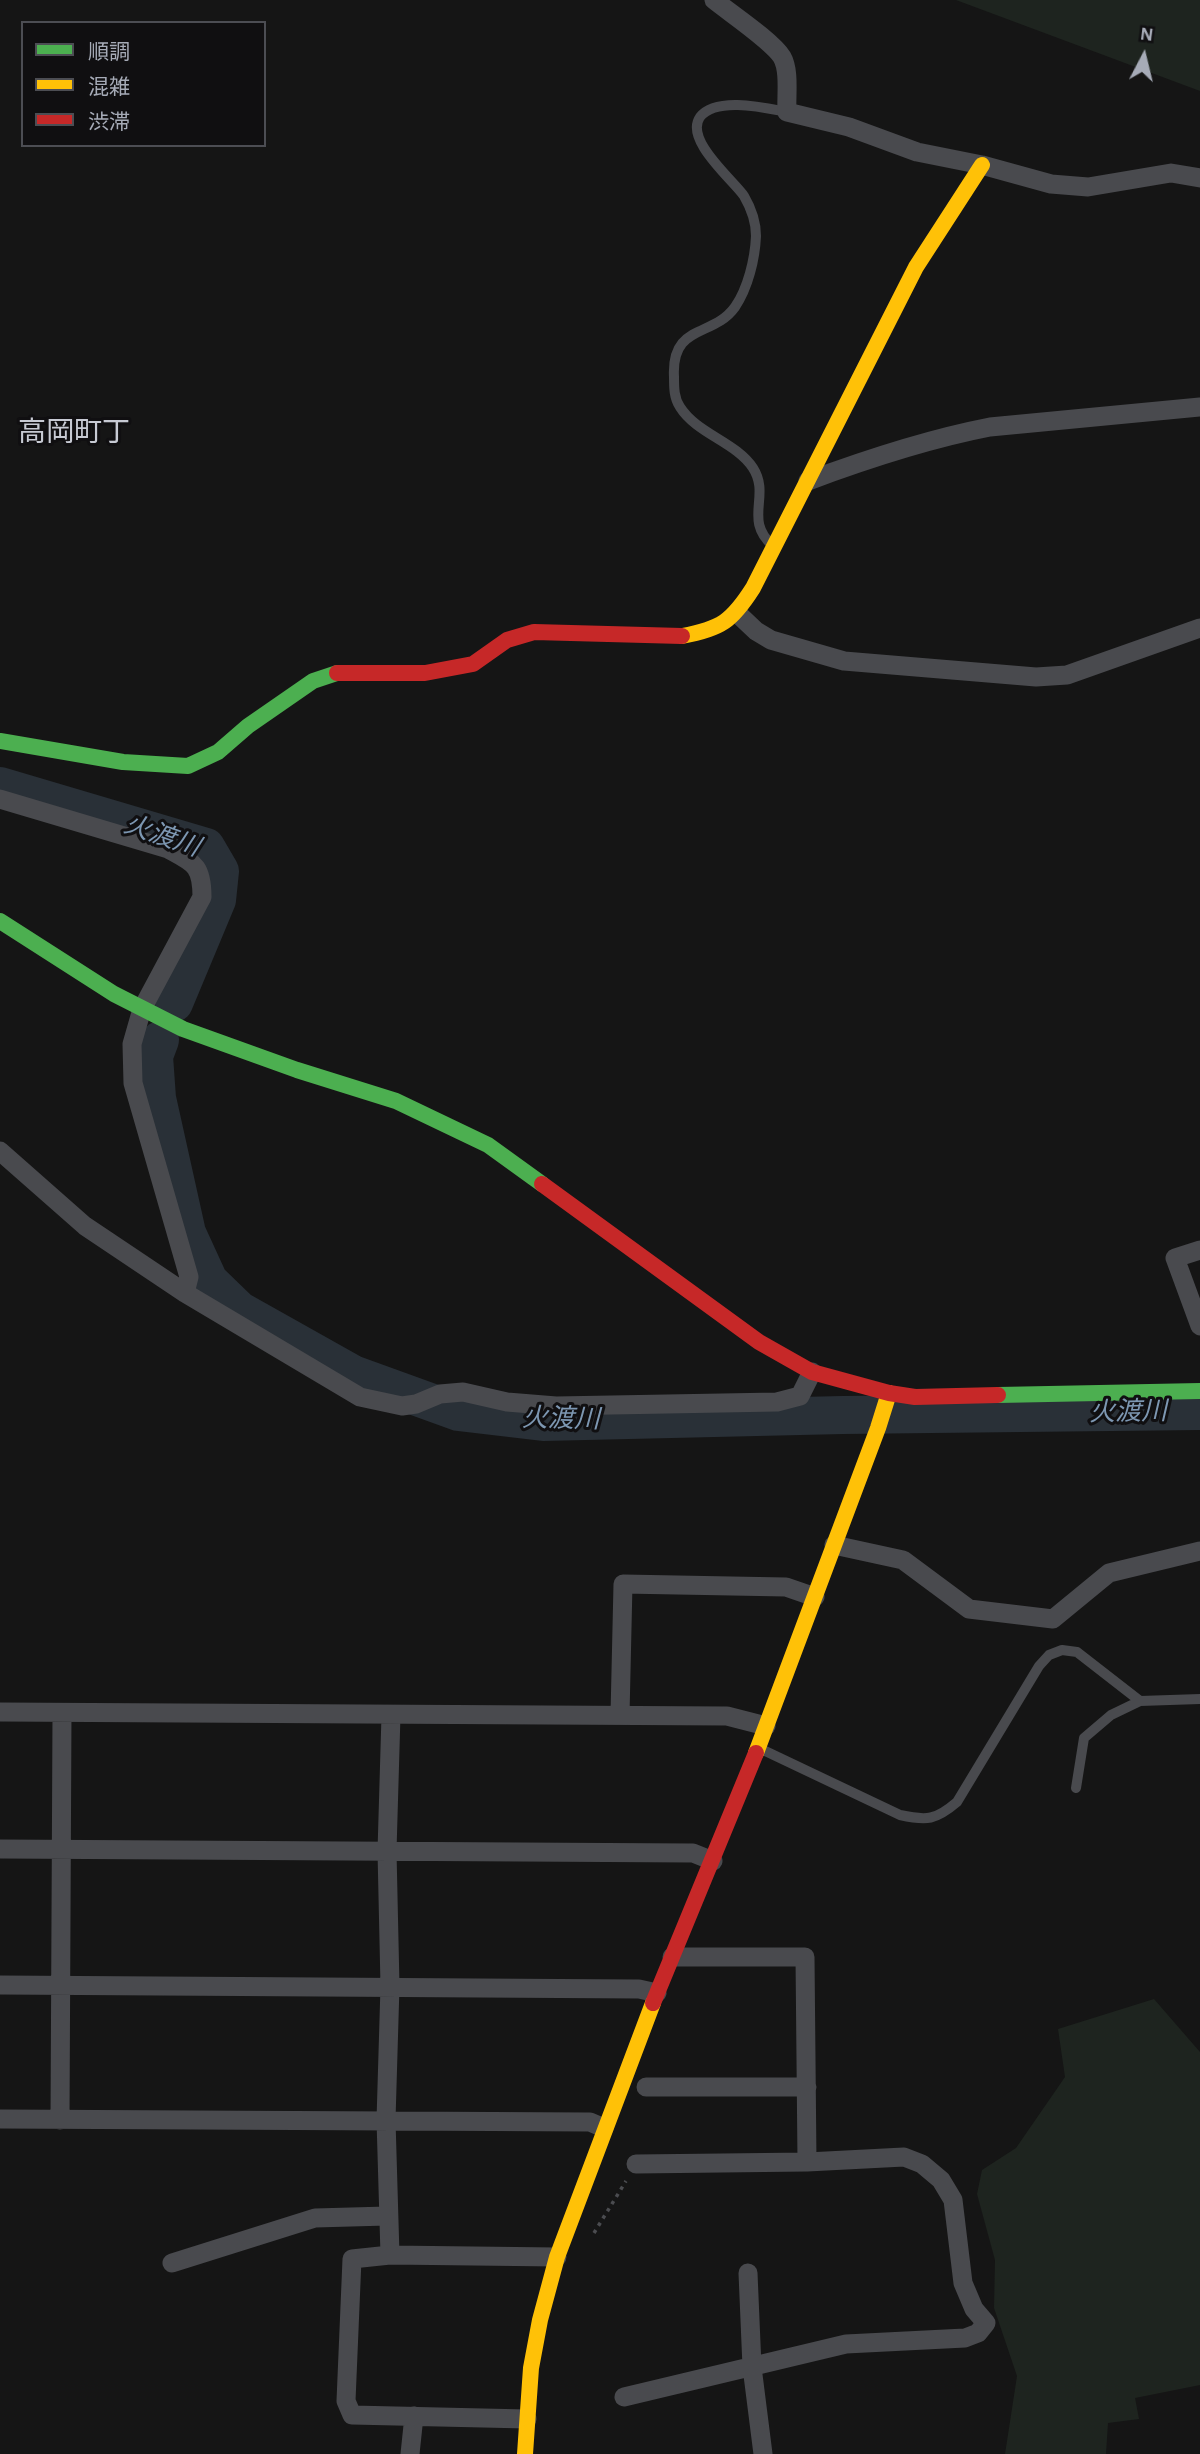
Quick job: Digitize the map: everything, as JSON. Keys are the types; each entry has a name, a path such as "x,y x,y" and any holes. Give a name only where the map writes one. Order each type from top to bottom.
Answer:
{"street":[{"path":"714,0 782,57 787,112 849,127 917,152 982,165 1051,184 1088,187 1171,173 1200,178"},
{"path":"0,741 123,762 188,766 218,752 248,726 313,681 334,673 425,673 473,664 508,640 534,632 676,638 709,631 737,613 774,547 916,267 982,165"},
{"path":"808,481 958,433 990,427 1200,407"},
{"path":"737,613 756,631 771,640 844,661 1036,677 1067,675 1200,628"},
{"path":"0,799 168,849 192,862 202,879 202,897 142,1009 132,1044 133,1083 188,1277 185,1293"},
{"path":"0,921 142,1009 183,1028 396,1101 488,1145 759,1342 812,1372 886,1399 1200,1391"},
{"path":"0,1151 85,1226 185,1293 360,1397 402,1406 416,1404 440,1394 463,1392 507,1402 556,1406 777,1402 800,1396 812,1372"},
{"path":"1200,1250 1175,1258 1200,1326"},
{"path":"525,2454 531,2368 540,2320 558,2253 604,2127 713,1861 816,1597 878,1428 886,1399"},
{"path":"834,1545 903,1560 969,1609 1054,1619 1109,1573 1200,1551"},
{"path":"620,1715 623,1584 786,1587 816,1597"},
{"path":"0,1712 727,1716 766,1726"},
{"path":"61,2120 62,1713"},
{"path":"390,2255 386,2120 390,1986 387,1851 391,1715"},
{"path":"0,1849 692,1853 713,1861"},
{"path":"672,1957 805,1957 807,2162"},
{"path":"0,1985 639,1989 657,1993"},
{"path":"646,2087 807,2087"},
{"path":"0,2119 590,2122 604,2127"},
{"path":"624,2397 846,2344 965,2338 978,2333 986,2323 974,2309 963,2283 953,2200 941,2180 922,2164 904,2157 807,2162 636,2164"},
{"path":"172,2263 315,2218 387,2216"},
{"path":"527,2419 352,2415 346,2401 352,2259 390,2255 558,2253"},
{"path":"748,2273 752,2367 763,2454"},
{"path":"410,2454 414,2416"}],"lane":[{"path":"774,547 762,537 757,521 760,496 758,477 753,468 743,456 681,409 675,395 673,369 677,350 686,338 724,318 734,308 750,270 756,234 752,212 743,194 717,168 704,147 698,132 701,116 724,106 740,104 787,112"},
{"path":"758,1748 900,1815 922,1820 941,1815 957,1802 1038,1666 1049,1655 1062,1650 1077,1652 1140,1701"},
{"path":"1076,1788 1084,1738 1111,1715 1140,1701 1200,1699"}],"path":[{"path":"558,2253 596,2232 636,2164"}],"shaded area":[{"path":"956,0 1200,0 1200,91"},
{"path":"1154,1999 1200,2052 1200,2385 1135,2398 1139,2419 1108,2423 1106,2454 1005,2454 1017,2376 994,2308 995,2260 977,2194 982,2170 1016,2148 1065,2077 1058,2029"}],"waterway":[{"name":"火渡川","path":"0,786 206,847 220,871 217,900 174,1003"},
{"name":"火渡川","path":"160,1040 154,1056 157,1098 187,1233 209,1281 239,1310 353,1374 458,1412 543,1422 1200,1411"}],"traffic: fast":[{"path":"0,741 123,762 188,766 218,752 248,726 313,681 337,673"},
{"path":"0,921 114,994 183,1029 297,1070 396,1101 488,1145 542,1184"},
{"path":"998,1395 1200,1391"}],"traffic: slow":[{"path":"682,636 707,630 724,622 739,608 753,588 916,267 982,165"},
{"path":"756,1753 889,1393"},
{"path":"525,2454 531,2368 540,2320 557,2257 653,2003"}],"traffic: jam":[{"path":"337,673 425,673 473,664 507,640 534,632 682,636"},
{"path":"542,1184 759,1342 812,1372 889,1393 915,1397 998,1395"},
{"path":"653,2003 756,1753"}],"district":[{"name":"高岡町丁","path":"74,433"}]}
